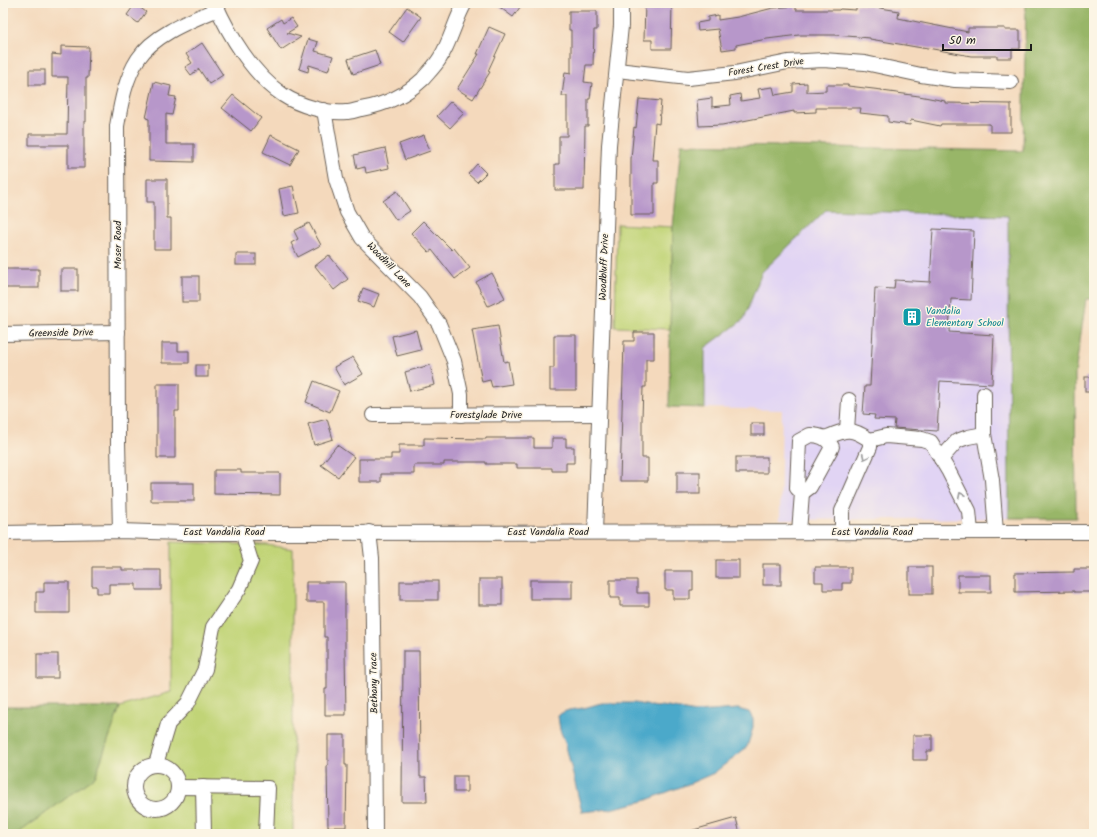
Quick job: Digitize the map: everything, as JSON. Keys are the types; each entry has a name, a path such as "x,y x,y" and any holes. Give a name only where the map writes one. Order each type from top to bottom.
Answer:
{"street":[{"path":"217,6 231,36 260,74 283,95 306,106 324,110 345,112 373,107 403,95 422,79 440,59 459,13 465,3"},
{"name":"Woodbluff Drive","path":"595,532 608,145 617,70 621,26 621,3"},
{"name":"Moser Road","path":"120,531 118,442 117,126 121,103 126,83 138,58 154,42 181,25 217,6"},
{"name":"Forest Crest Drive","path":"617,70 688,78 735,73 788,62 823,60 864,63 921,75 955,80 1011,82"},
{"name":"Woodhill Lane","path":"324,110 336,179 347,212 362,238 420,297 439,324 454,361 461,394 461,415"},
{"name":"Greenside Drive","path":"3,334 118,332"},
{"path":"984,394 984,434 992,480 996,532"},
{"path":"847,430 849,400"},
{"name":"Forestglade Drive","path":"373,416 599,414"},
{"path":"825,438 847,430 860,433 870,440 886,436 922,439 931,442 969,511 971,532"},
{"path":"941,459 957,441 984,434"},
{"path":"799,532 802,493 810,487 832,447 825,438 818,435 810,435 799,441 797,488 802,493"},
{"path":"842,532 842,511 870,447 870,440"},
{"name":"East Vandalia Road","path":"3,533 120,531 1094,532"},
{"path":"156,764 168,724 188,703 205,669 213,627 239,589 251,561 242,532"},
{"name":"Bethany Trace","path":"369,532 372,558 374,834"},
{"path":"156,764 170,769 175,775 178,787 176,797 172,803 158,809 150,808 138,800 134,787 138,774 149,765 156,764"},
{"path":"178,787 268,788 266,834"},
{"path":"203,787 204,834"}],"shaded area":[{"path":"826,210 1009,216 1009,518 780,520 782,410 705,408 705,348 744,319 762,272"}],"green space":[{"path":"948,3 1002,3 967,7"},
{"path":"1026,3 1094,3 1094,299 1086,299 1075,374 1076,518 1009,518 1008,216 826,210 762,272 744,319 705,348 705,408 669,407 673,227 681,144 1023,151"},
{"path":"617,224 673,227 670,329 615,327"},
{"path":"171,542 267,545 293,549 293,834 17,834 95,777 120,707 171,692"},
{"path":"3,707 120,707 95,777 17,834 3,834"}],"water":[{"path":"602,703 634,703 696,712 738,709 749,712 753,719 753,728 747,747 714,773 644,801 610,809 582,812 565,742 560,730 558,716 566,711"}],"building":[{"path":"494,3 523,3 513,17"},
{"path":"645,3 672,3 671,49 652,49 652,40 644,40"},
{"path":"135,4 146,12 138,23 127,15"},
{"path":"856,4 899,11 898,18 968,32 968,28 1005,28 1005,30 1020,30 1020,49 1012,49 1012,58 997,58 997,56 971,56 870,38 835,35 799,35 736,45 736,48 722,50 718,29 698,31 697,23 708,21 708,17 718,15 718,20 738,17 773,8 796,6 796,10 856,10"},
{"path":"407,7 421,17 403,42 389,32"},
{"path":"569,11 597,11 597,30 594,30 593,65 586,65 584,82 592,83 590,99 588,99 588,126 585,126 584,190 555,190 555,164 559,164 559,136 567,136 567,96 562,96 565,72 571,73 571,30 569,30"},
{"path":"291,18 297,27 287,33 301,37 281,50 267,28 281,19 283,23"},
{"path":"489,27 505,34 488,71 490,72 473,99 457,89 479,54 477,54"},
{"path":"308,39 318,42 315,51 333,56 328,71 309,65 308,72 299,69"},
{"path":"202,43 223,75 209,84 199,69 191,75 185,67 192,63 186,54"},
{"path":"61,46 89,47 88,78 86,78 86,122 84,122 84,168 68,168 68,145 29,145 29,134 67,134 68,77 52,77 52,54 61,55"},
{"path":"375,50 380,65 353,74 348,59"},
{"path":"29,70 45,70 45,85 29,85"},
{"path":"154,82 171,86 169,96 176,97 172,115 166,114 166,144 194,144 194,162 149,161 149,119 146,118"},
{"path":"807,83 807,92 826,91 826,85 848,85 919,96 945,101 945,103 1011,104 1011,132 990,132 990,124 941,124 940,126 911,120 910,125 888,122 888,116 860,113 861,108 816,108 816,112 794,113 794,111 722,125 699,126 697,100 712,98 712,107 731,105 730,96 740,94 741,101 760,98 758,89 773,87 775,95 793,92 793,84"},
{"path":"233,95 261,118 251,131 222,108"},
{"path":"639,99 661,101 659,124 655,123 652,160 658,160 658,183 654,183 654,215 631,215 631,159 634,127 636,128"},
{"path":"451,101 464,113 450,128 437,116"},
{"path":"271,135 299,149 290,165 263,152"},
{"path":"424,135 430,151 405,160 399,144"},
{"path":"385,148 389,168 366,173 365,167 357,169 354,155"},
{"path":"477,164 486,173 477,182 468,174"},
{"path":"147,179 167,179 167,218 171,218 171,249 154,249 154,202 147,202"},
{"path":"293,186 299,213 284,216 279,189"},
{"path":"397,191 410,211 396,220 383,201"},
{"path":"423,221 452,250 454,248 470,268 455,279 432,250 429,252 411,233"},
{"path":"309,223 321,245 298,257 291,243 298,239 294,231"},
{"name":"Vandalia Elementary School","path":"933,229 974,231 971,300 951,299 949,332 994,335 992,384 940,381 937,431 894,428 895,420 874,419 875,415 863,414 865,386 870,386 875,288 894,289 895,280 930,282"},
{"path":"236,254 256,254 256,265 236,265"},
{"path":"329,255 348,279 334,290 315,266"},
{"path":"3,269 39,269 39,288 3,288"},
{"path":"61,269 78,269 78,291 61,291"},
{"path":"492,273 505,298 488,306 476,282"},
{"path":"182,276 199,276 199,302 182,302"},
{"path":"363,288 379,294 374,307 358,301"},
{"path":"498,326 504,362 508,361 512,384 492,387 490,380 482,382 472,330"},
{"path":"416,330 421,350 397,356 392,336"},
{"path":"634,332 654,332 654,359 646,359 646,387 643,387 642,458 648,458 648,481 620,481 624,341 634,341"},
{"path":"554,335 576,335 576,390 550,390 550,368 554,368"},
{"path":"162,343 178,343 178,351 189,351 189,363 162,363"},
{"path":"353,357 363,374 344,385 334,367"},
{"path":"196,365 208,365 208,377 196,377"},
{"path":"430,365 435,385 410,391 405,372"},
{"path":"1085,377 1094,377 1094,392 1085,392"},
{"path":"314,381 339,391 330,412 306,402"},
{"path":"157,384 179,384 179,411 175,411 175,458 157,458"},
{"path":"327,419 333,439 314,445 308,424"},
{"path":"751,423 764,423 764,435 751,435"},
{"path":"424,438 534,438 534,448 552,448 552,438 566,438 566,447 574,447 574,463 566,463 566,471 552,471 552,468 517,468 517,464 444,462 444,465 414,465 414,474 381,474 381,482 359,482 359,459 391,459 391,454 399,454 399,445 424,445"},
{"path":"337,445 354,457 338,477 321,465"},
{"path":"736,457 767,457 767,473 736,473"},
{"path":"214,470 241,470 241,473 280,473 280,495 214,494"},
{"path":"677,472 700,472 700,494 677,494"},
{"path":"151,483 194,483 194,501 151,501"},
{"path":"716,560 739,560 739,578 716,578"},
{"path":"763,564 781,564 781,585 763,585"},
{"path":"92,567 122,567 122,570 161,570 161,590 136,590 136,584 109,584 109,593 97,593 97,586 92,586"},
{"path":"815,567 851,567 851,583 842,583 842,590 823,590 823,582 815,582"},
{"path":"909,567 932,567 932,594 909,594"},
{"path":"1074,569 1093,569 1093,592 1015,592 1015,573 1074,572"},
{"path":"665,571 693,571 693,590 690,590 690,599 673,599 673,590 665,590"},
{"path":"958,575 991,575 991,592 958,592"},
{"path":"479,579 502,579 502,605 479,605"},
{"path":"530,580 572,580 572,599 530,599"},
{"path":"610,580 637,580 637,593 649,593 649,606 620,606 620,598 610,598"},
{"path":"400,581 438,581 438,600 400,600"},
{"path":"44,582 69,582 69,613 36,613 36,592 44,592"},
{"path":"306,582 345,582 346,715 325,715 325,689 327,689 327,637 324,637 324,602 306,602"},
{"path":"403,651 419,651 420,777 426,777 427,802 402,802"},
{"path":"37,654 58,654 58,678 37,678"},
{"path":"328,735 345,735 345,765 347,765 346,827 328,827"},
{"path":"913,735 932,735 932,751 927,751 927,760 913,760"},
{"path":"454,776 467,776 467,792 454,792"},
{"path":"736,818 740,834 690,834 690,831"}],"place":[{"name":"Vandalia Elementary School","path":"912,317"}]}
